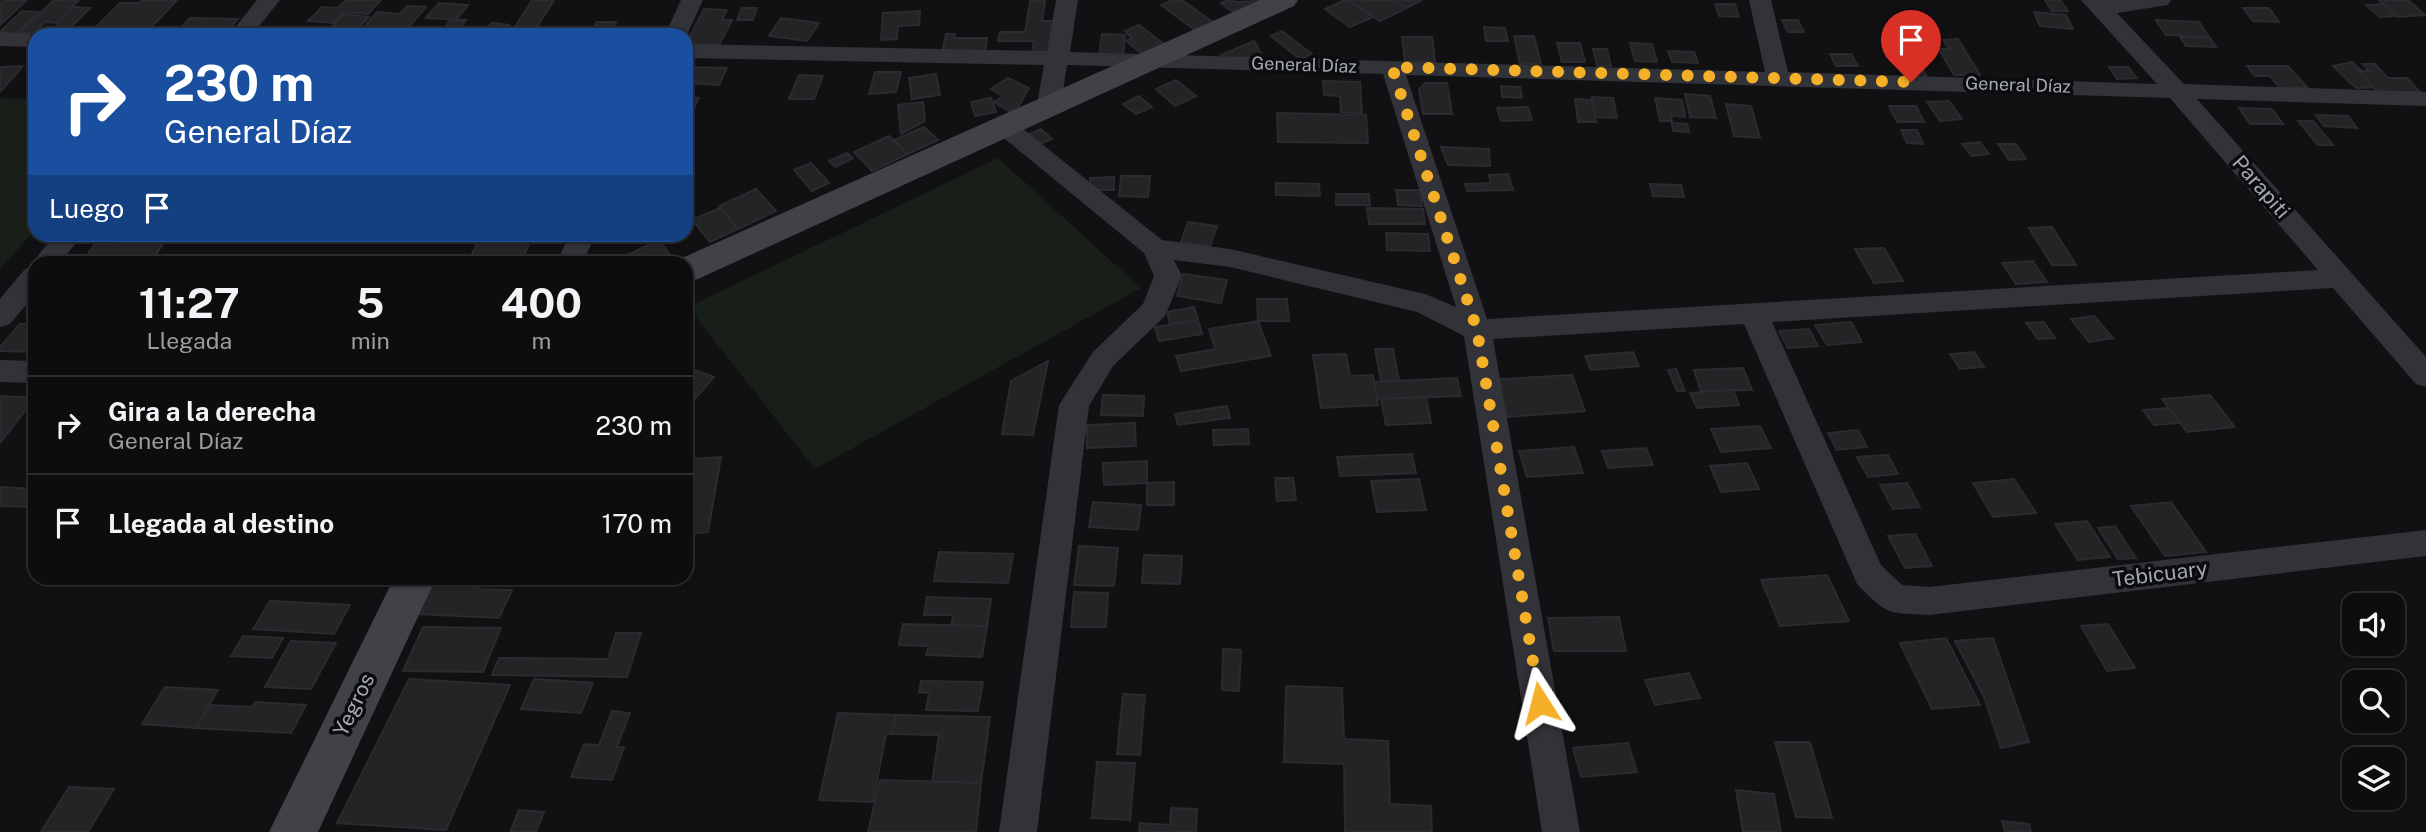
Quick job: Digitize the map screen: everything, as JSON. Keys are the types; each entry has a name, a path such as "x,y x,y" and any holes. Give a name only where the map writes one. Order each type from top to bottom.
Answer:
{"street":[{"path":"246,28 270,0"},
{"path":"679,28 692,0"},
{"path":"1049,104 1067,0"},
{"path":"693,267 1284,0"},
{"path":"1760,0 1778,78"},
{"path":"2096,4 2160,0"},
{"name":"Parapiti","path":"2096,4 2176,90 2426,376"},
{"path":"0,39 28,40"},
{"name":"General Díaz","path":"693,51 1149,60 2426,99"},
{"path":"1392,67 1477,330 1561,832"},
{"path":"1003,125 1156,248 1168,276 1155,309 1102,359 1074,405 1018,832"},
{"path":"51,256 63,242"},
{"path":"1156,248 1230,258 1425,304 1477,330 2340,278"},
{"path":"0,317 28,284"},
{"name":"Tebicuary","path":"1753,312 1869,574 1894,599 1929,601 2426,543"},
{"path":"0,371 28,372"},
{"name":"Yegros","path":"293,832 412,585"}],"shaded area":[{"path":"0,98 28,99 28,238 0,269"},
{"path":"998,158 1141,288 815,469 693,313 693,305"}],"building":[{"path":"3,0 27,0 0,25 0,3"},
{"path":"54,0 79,0 56,23 45,22 39,28 28,28 28,33 19,33"},
{"path":"143,0 177,0 151,28 95,28 120,3 139,3"},
{"path":"346,0 381,0 368,14 344,12 334,23 308,21 322,7 338,8"},
{"path":"532,0 554,0 536,28 514,28"},
{"path":"1172,0 1182,0 1218,26 1200,34 1161,5"},
{"path":"1228,0 1280,0 1240,17 1221,3"},
{"path":"1345,0 1373,17 1350,27 1325,9"},
{"path":"1348,0 1394,0 1407,8 1380,21"},
{"path":"1394,0 1422,0 1406,8"},
{"path":"2045,0 2060,0 2068,11 2052,11"},
{"path":"2379,0 2408,0 2425,15 2398,17"},
{"path":"1030,1 1045,1 1042,21 1058,21 1054,53 1032,53 1034,41 998,41 1000,32 1025,32"},
{"path":"439,3 468,5 456,20 426,18"},
{"path":"1715,4 1735,4 1739,17 1719,16"},
{"path":"2384,4 2397,16 2380,17 2366,5"},
{"path":"407,6 426,7 408,28 364,28 377,12 400,14"},
{"path":"75,7 90,8 70,28 54,28"},
{"path":"742,8 757,8 753,20 737,20"},
{"path":"2243,8 2269,8 2279,22 2253,21"},
{"path":"704,9 727,10 722,20 732,20 719,45 693,44 693,30"},
{"path":"22,11 39,12 16,33 0,32"},
{"path":"920,11 919,25 898,26 897,39 881,40 883,13"},
{"path":"2034,12 2066,15 2073,29 2040,26"},
{"path":"344,14 369,17 359,28 331,28"},
{"path":"190,18 238,19 230,28 181,28"},
{"path":"781,18 819,23 807,41 769,36"},
{"path":"450,20 466,20 460,28 444,28"},
{"path":"1782,20 1798,20 1804,32 1788,32"},
{"path":"2156,20 2199,22 2209,37 2166,35"},
{"path":"597,22 616,22 613,28 593,28"},
{"path":"492,23 509,25 506,28 487,28"},
{"path":"1139,25 1169,48 1147,58 1126,41 1132,38 1125,31"},
{"path":"1484,27 1505,28 1508,41 1486,41"},
{"path":"1282,31 1312,54 1300,59 1271,36"},
{"path":"946,34 955,34 954,38 987,38 985,53 942,53"},
{"path":"1102,34 1125,35 1123,56 1099,55"},
{"path":"1514,36 1534,36 1541,64 1520,64"},
{"path":"1402,37 1432,37 1435,62 1405,62"},
{"path":"2180,37 2210,38 2216,47 2186,46"},
{"path":"1958,39 1980,75 1954,75 1939,49 1949,49 1943,40"},
{"path":"1254,41 1265,60 1229,61 1221,55"},
{"path":"1557,43 1580,43 1585,62 1562,62"},
{"path":"1630,43 1652,44 1657,62 1635,61"},
{"path":"1593,49 1607,49 1611,66 1597,66"},
{"path":"1668,51 1694,52 1698,63 1672,62"},
{"path":"1830,54 1851,54 1858,66 1836,66"},
{"path":"2352,62 2379,87 2356,88 2333,66"},
{"path":"2363,64 2375,64 2388,78 2407,78 2420,92 2378,92 2358,71 2369,71"},
{"path":"23,66 0,92 0,67"},
{"path":"2247,66 2288,66 2307,87 2280,88 2270,76 2255,76"},
{"path":"693,67 727,68 719,85 693,83"},
{"path":"1905,67 1922,67 1927,77 1910,77"},
{"path":"2109,67 2128,67 2137,78 2117,79"},
{"path":"875,72 901,72 896,92 869,94"},
{"path":"936,74 940,95 912,99 909,78"},
{"path":"799,75 823,76 814,99 789,99"},
{"path":"1008,78 1029,88 1019,106 1009,111 994,102 1003,96 991,89"},
{"path":"1176,80 1196,96 1175,106 1156,89"},
{"path":"1323,81 1360,82 1362,113 1341,112 1340,96 1324,95"},
{"path":"1425,83 1447,83 1452,114 1423,114 1419,89"},
{"path":"1501,86 1520,87 1522,98 1502,97"},
{"path":"1685,94 1710,96 1716,118 1690,117"},
{"path":"1139,96 1152,107 1136,114 1123,104"},
{"path":"1592,97 1613,98 1617,118 1595,117"},
{"path":"693,98 699,98 693,109"},
{"path":"991,98 996,112 975,116 971,102"},
{"path":"1655,98 1682,100 1685,117 1671,116 1672,121 1660,121"},
{"path":"1575,99 1592,100 1596,122 1578,122"},
{"path":"1949,101 1962,119 1940,121 1927,102"},
{"path":"923,102 925,121 901,134 898,105"},
{"path":"1726,104 1751,106 1760,138 1734,136"},
{"path":"1889,106 1916,106 1924,122 1897,122"},
{"path":"1528,107 1532,120 1501,121 1497,108"},
{"path":"2239,108 2272,109 2283,124 2250,124"},
{"path":"1277,113 1366,115 1368,143 1278,142"},
{"path":"2316,115 2348,116 2357,128 2324,126"},
{"path":"2298,121 2313,121 2333,145 2318,145"},
{"path":"1672,123 1687,124 1689,132 1673,131"},
{"path":"924,127 938,140 908,154 894,140"},
{"path":"1041,129 1052,139 1036,146 1025,136"},
{"path":"1901,130 1917,130 1923,144 1907,143"},
{"path":"889,136 908,154 872,171 854,152"},
{"path":"1980,142 1989,154 1972,156 1962,144"},
{"path":"1998,144 2016,144 2026,159 2009,160"},
{"path":"1441,147 1489,149 1490,166 1448,165"},
{"path":"847,153 853,158 835,167 829,161"},
{"path":"811,163 829,183 812,191 794,170"},
{"path":"1508,174 1513,190 1467,191 1465,184 1491,183 1489,175"},
{"path":"1121,176 1150,176 1148,197 1119,196"},
{"path":"1114,177 1114,190 1089,190 1090,178"},
{"path":"1276,183 1319,184 1320,196 1276,195"},
{"path":"1650,184 1681,185 1684,197 1653,196"},
{"path":"756,189 776,211 738,229 719,206"},
{"path":"1396,190 1420,190 1422,206 1398,205"},
{"path":"1336,194 1369,194 1370,205 1336,205"},
{"path":"720,208 738,229 710,242 693,220"},
{"path":"1367,208 1423,209 1425,224 1369,224"},
{"path":"1188,222 1217,226 1210,246 1181,242"},
{"path":"2052,227 2076,265 2052,265 2029,228"},
{"path":"1386,233 1428,234 1430,251 1387,250"},
{"path":"164,242 155,256 86,256 95,244"},
{"path":"478,242 530,242 524,256 471,256"},
{"path":"660,242 671,256 628,256"},
{"path":"1884,248 1903,281 1874,283 1855,249"},
{"path":"2033,261 2047,282 2016,284 2002,263"},
{"path":"1183,274 1227,280 1221,303 1177,296"},
{"path":"1257,299 1287,299 1289,321 1258,321"},
{"path":"1194,307 1198,320 1170,324 1167,312"},
{"path":"2094,316 2113,338 2089,342 2071,319"},
{"path":"1198,320 1202,334 1159,341 1155,327"},
{"path":"1258,321 1271,356 1181,371 1176,356 1215,349 1209,329"},
{"path":"1851,322 1862,342 1827,345 1815,325"},
{"path":"2044,322 2055,338 2038,339 2026,323"},
{"path":"20,324 28,324 28,352 0,351 0,347"},
{"path":"1809,329 1818,346 1788,348 1779,331"},
{"path":"1375,349 1393,349 1399,381 1381,381"},
{"path":"1633,352 1639,366 1591,370 1585,356"},
{"path":"1974,352 1984,367 1960,369 1950,354"},
{"path":"1346,354 1350,376 1373,375 1378,405 1321,408 1313,355"},
{"path":"1048,361 1033,435 1002,434 1011,381"},
{"path":"1743,368 1752,390 1701,391 1694,370"},
{"path":"1676,369 1685,391 1677,391 1668,370"},
{"path":"693,370 714,377 693,401"},
{"path":"1572,375 1585,411 1507,417 1503,404 1488,380"},
{"path":"1457,378 1461,396 1377,399 1374,382"},
{"path":"1733,390 1739,405 1697,408 1690,393"},
{"path":"1103,395 1144,396 1143,416 1101,415"},
{"path":"2210,395 2235,427 2187,432 2162,399"},
{"path":"0,396 28,398 28,407 0,443"},
{"path":"1426,397 1431,423 1386,425 1381,399"},
{"path":"1227,406 1230,418 1178,425 1175,414"},
{"path":"2169,408 2180,423 2154,425 2143,410"},
{"path":"1135,423 1136,446 1087,448 1087,425"},
{"path":"1760,426 1771,448 1721,452 1711,429"},
{"path":"1248,429 1249,444 1214,445 1213,430"},
{"path":"1858,430 1867,447 1837,450 1828,433"},
{"path":"1574,447 1583,473 1527,477 1519,451"},
{"path":"1646,448 1653,465 1608,468 1602,451"},
{"path":"1412,454 1416,473 1340,476 1337,457"},
{"path":"1888,455 1898,474 1868,477 1857,457"},
{"path":"721,457 708,532 693,533 693,459"},
{"path":"1147,461 1147,483 1104,485 1103,463"},
{"path":"1747,463 1759,489 1721,492 1710,466"},
{"path":"1275,478 1293,478 1296,500 1277,501"},
{"path":"1419,479 1426,510 1377,512 1371,481"},
{"path":"2014,479 2036,513 1993,517 1973,483"},
{"path":"1174,482 1174,505 1147,505 1147,483"},
{"path":"1907,483 1920,507 1893,509 1880,485"},
{"path":"0,487 28,489 28,507 0,506"},
{"path":"1093,502 1141,505 1138,530 1089,527"},
{"path":"2171,502 2206,552 2165,556 2131,506"},
{"path":"2087,521 2110,557 2078,560 2055,524"},
{"path":"2115,526 2136,558 2118,559 2098,528"},
{"path":"1915,534 1932,566 1905,568 1888,536"},
{"path":"1079,546 1118,548 1114,586 1074,585"},
{"path":"939,552 1013,554 1008,583 934,581"},
{"path":"1144,555 1182,556 1180,584 1142,583"},
{"path":"1827,575 1849,621 1780,626 1761,580"},
{"path":"481,585 479,589 512,590 499,618 418,614 432,586"},
{"path":"1074,592 1108,593 1106,627 1071,627"},
{"path":"927,597 991,599 987,626 951,626 953,615 924,615"},
{"path":"270,601 350,605 334,634 253,629"},
{"path":"1619,617 1626,651 1554,651 1548,618"},
{"path":"903,624 987,626 982,657 926,655 929,646 899,645"},
{"path":"2108,624 2135,668 2107,671 2081,626"},
{"path":"423,627 501,628 483,672 403,671"},
{"path":"616,633 641,633 627,677 492,675 499,658 608,659"},
{"path":"243,636 283,638 272,658 231,656"},
{"path":"1946,638 1980,705 1932,709 1900,643"},
{"path":"1993,638 2029,742 2001,748 1984,697 1955,641"},
{"path":"291,641 336,643 311,689 265,687"},
{"path":"1223,649 1241,650 1239,691 1222,690"},
{"path":"1689,673 1700,698 1655,705 1645,680"},
{"path":"409,679 510,685 446,830 337,823"},
{"path":"534,679 593,683 581,713 521,709"},
{"path":"921,681 983,682 978,711 926,710 929,693 919,692"},
{"path":"1286,686 1342,688 1344,739 1388,741 1390,804 1431,806 1432,832 1345,832 1344,764 1284,762"},
{"path":"165,687 218,690 196,728 142,724"},
{"path":"1123,694 1145,695 1140,755 1117,754"},
{"path":"256,702 306,705 291,733 196,728 210,705 252,707"},
{"path":"612,711 630,713 617,747 624,747 612,780 571,777 584,744 599,745"},
{"path":"838,713 896,715 892,734 886,734 873,802 819,800"},
{"path":"896,715 990,717 981,783 932,782 939,735 892,734"},
{"path":"1775,742 1810,742 1832,818 1796,817"},
{"path":"1628,743 1637,772 1581,777 1573,748"},
{"path":"1097,762 1135,763 1130,820 1092,818"},
{"path":"880,780 981,783 976,832 868,832"},
{"path":"69,787 114,789 88,832 41,832"},
{"path":"1736,790 1774,794 1781,832 1743,832"},
{"path":"1171,808 1197,809 1196,832 1139,832 1140,823 1170,825"},
{"path":"519,810 544,812 536,832 510,832"},
{"path":"2002,821 2029,824 2031,832 2005,832"}],"route":[{"path":"1540,703 1477,330 1392,67 1911,82"}]}
